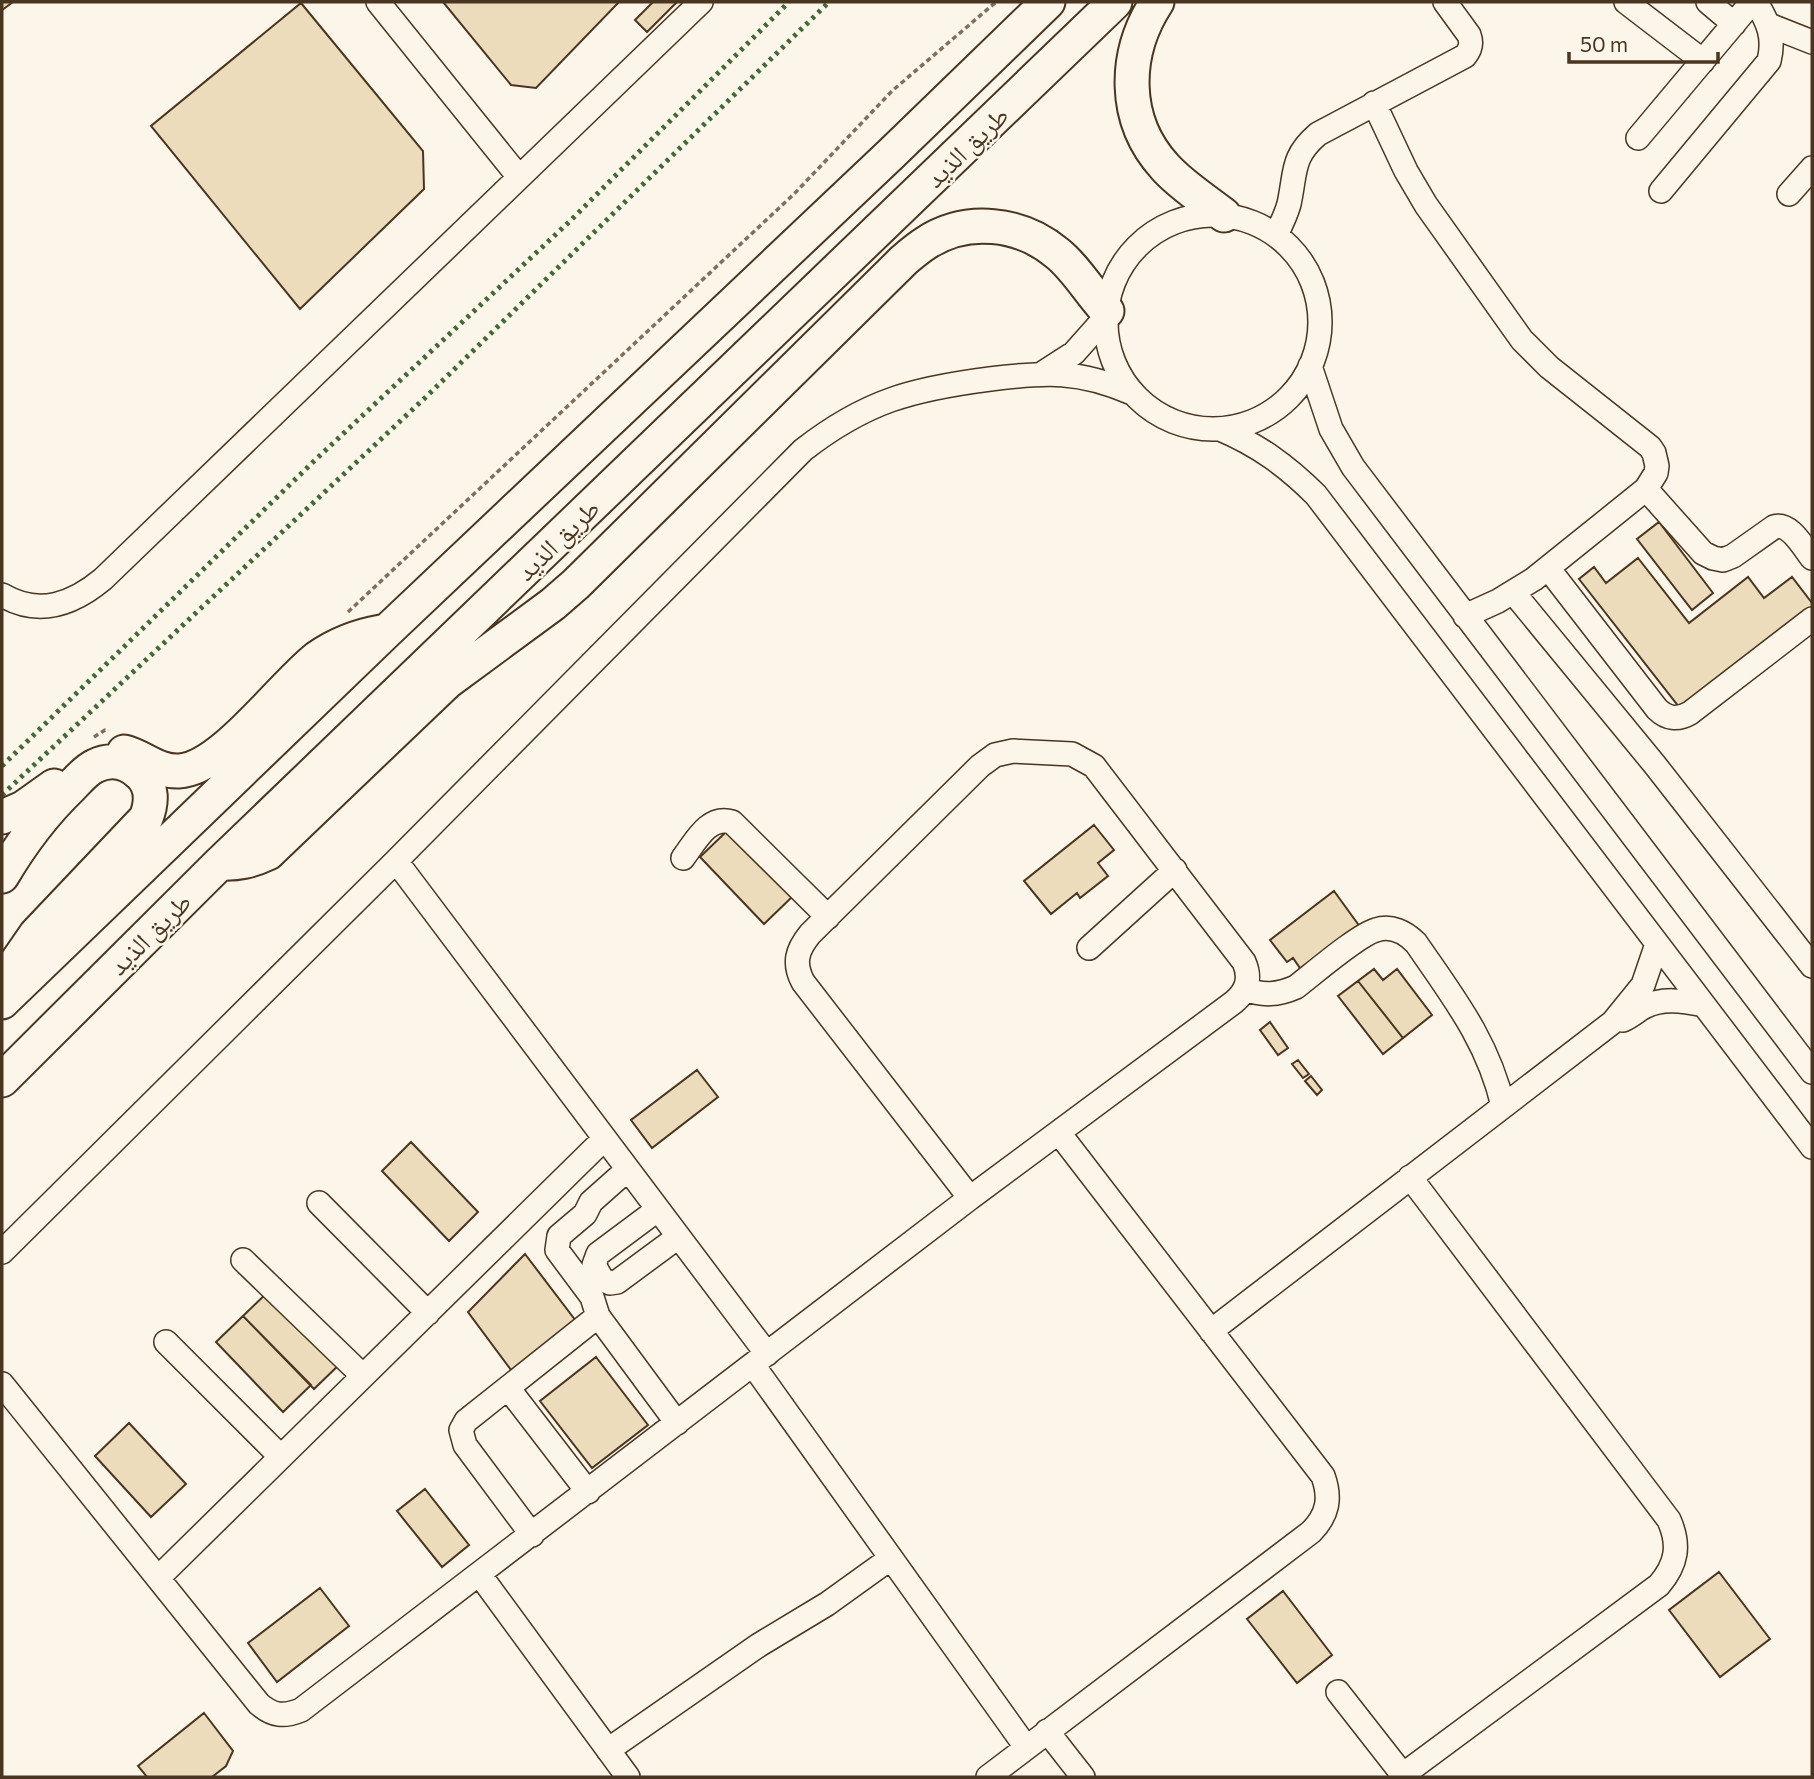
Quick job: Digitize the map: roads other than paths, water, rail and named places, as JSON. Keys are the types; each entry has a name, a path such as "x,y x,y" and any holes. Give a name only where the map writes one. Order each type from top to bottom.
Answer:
{"highway":[{"name":"طريق الذيد","path":"2,1002 387,631 1048,2"},
{"name":"طريق الذيد","path":"2,1080 220,863 1115,2"},
{"path":"1157,2 1144,23 1134,52 1131,83 1136,114 1148,143 1166,168 1224,215"},
{"path":"220,863 237,864 268,853 447,682 576,584 905,260 927,242 953,230 981,226 1009,228 1036,238 1059,254 1106,314"},
{"path":"2,817 44,795 97,753 108,751 131,754 165,770 178,771 202,766 213,760 317,658 338,645 387,631"},
{"path":"2,876 33,827 93,766 121,762 134,768 144,778 150,791 151,805 146,818 36,934 2,983"}],"street":[{"path":"378,2 519,177"},
{"path":"2,595 12,601 36,607 61,604 84,595 701,2"},
{"path":"1276,235 1289,202 1295,163 1306,144 1318,134 1469,52 1469,35 1445,2"},
{"path":"1626,2 1703,61"},
{"path":"1708,2 1734,24"},
{"path":"1638,138 1754,2 1769,25 1772,49 1769,61 1661,191"},
{"path":"1769,25 1812,42"},
{"path":"1374,103 1421,197 1522,340 1549,367 1654,453 1657,466 1656,473 1646,489 1548,568 1513,593 1465,615"},
{"path":"1788,194 1812,168"},
{"path":"1224,215 1251,222 1276,235 1299,258 1311,279 1318,302 1319,335 1310,366 1302,380 1280,405 1252,422 1220,429 1196,428 1172,421 1144,404 1132,393 1115,365 1106,333 1106,314 1115,279 1133,250 1175,222 1191,217 1224,215"},
{"path":"1043,373 1074,353 1106,314"},
{"path":"1310,366 1323,408 1342,449 1360,476 1812,1072"},
{"path":"2,1252 396,861 803,450 830,429 869,407 922,389 1043,373 1089,377 1132,393"},
{"path":"1220,429 1272,457 1316,495 1812,1147"},
{"path":"1646,489 1703,554 1723,560 1779,525 1787,528 1812,558"},
{"path":"1548,568 1660,712 1673,718 1682,718 1690,713 1812,619"},
{"path":"1513,593 1655,765 1812,966"},
{"path":"2,1384 259,1704 268,1712 279,1715 301,1710 970,1198 1234,1002 1245,989 1248,971 1244,962 1100,772 1087,761 1072,754 1003,752 986,759 828,917 803,943 797,955 798,973 803,982 970,1198"},
{"path":"683,858 710,823 721,820 732,822 828,917"},
{"path":"396,861 678,1237 891,1558 1026,1747"},
{"path":"1089,948 1175,870"},
{"path":"1245,989 1266,995 1286,992 1369,933 1385,928 1402,932 1416,943 1476,1031 1492,1068 1503,1106"},
{"path":"1211,1331 1613,1022 1643,985 1657,944"},
{"path":"1613,1022 1623,1020 1662,1001 1704,1005"},
{"path":"988,1777 1311,1532 1326,1512 1328,1500 1323,1476 1059,1133"},
{"path":"158,1578 604,1139"},
{"path":"627,1170 591,1202 585,1214 559,1236 556,1245 558,1255 592,1297 598,1316 677,1423"},
{"path":"1338,1692 1402,1776 1659,1585 1668,1574 1677,1547 1669,1520 1410,1177"},
{"path":"319,1203 428,1312"},
{"path":"657,1210 598,1254 594,1265 602,1279 610,1283 617,1282 678,1237"},
{"path":"243,1260 363,1376"},
{"path":"532,1535 465,1445 461,1435 466,1421 598,1316"},
{"path":"166,1342 281,1457"},
{"path":"508,1388 588,1492"},
{"path":"608,1750 759,1645 827,1604 891,1558"},
{"path":"480,1575 627,1777"},
{"path":"1048,1731 1083,1777"}]}
